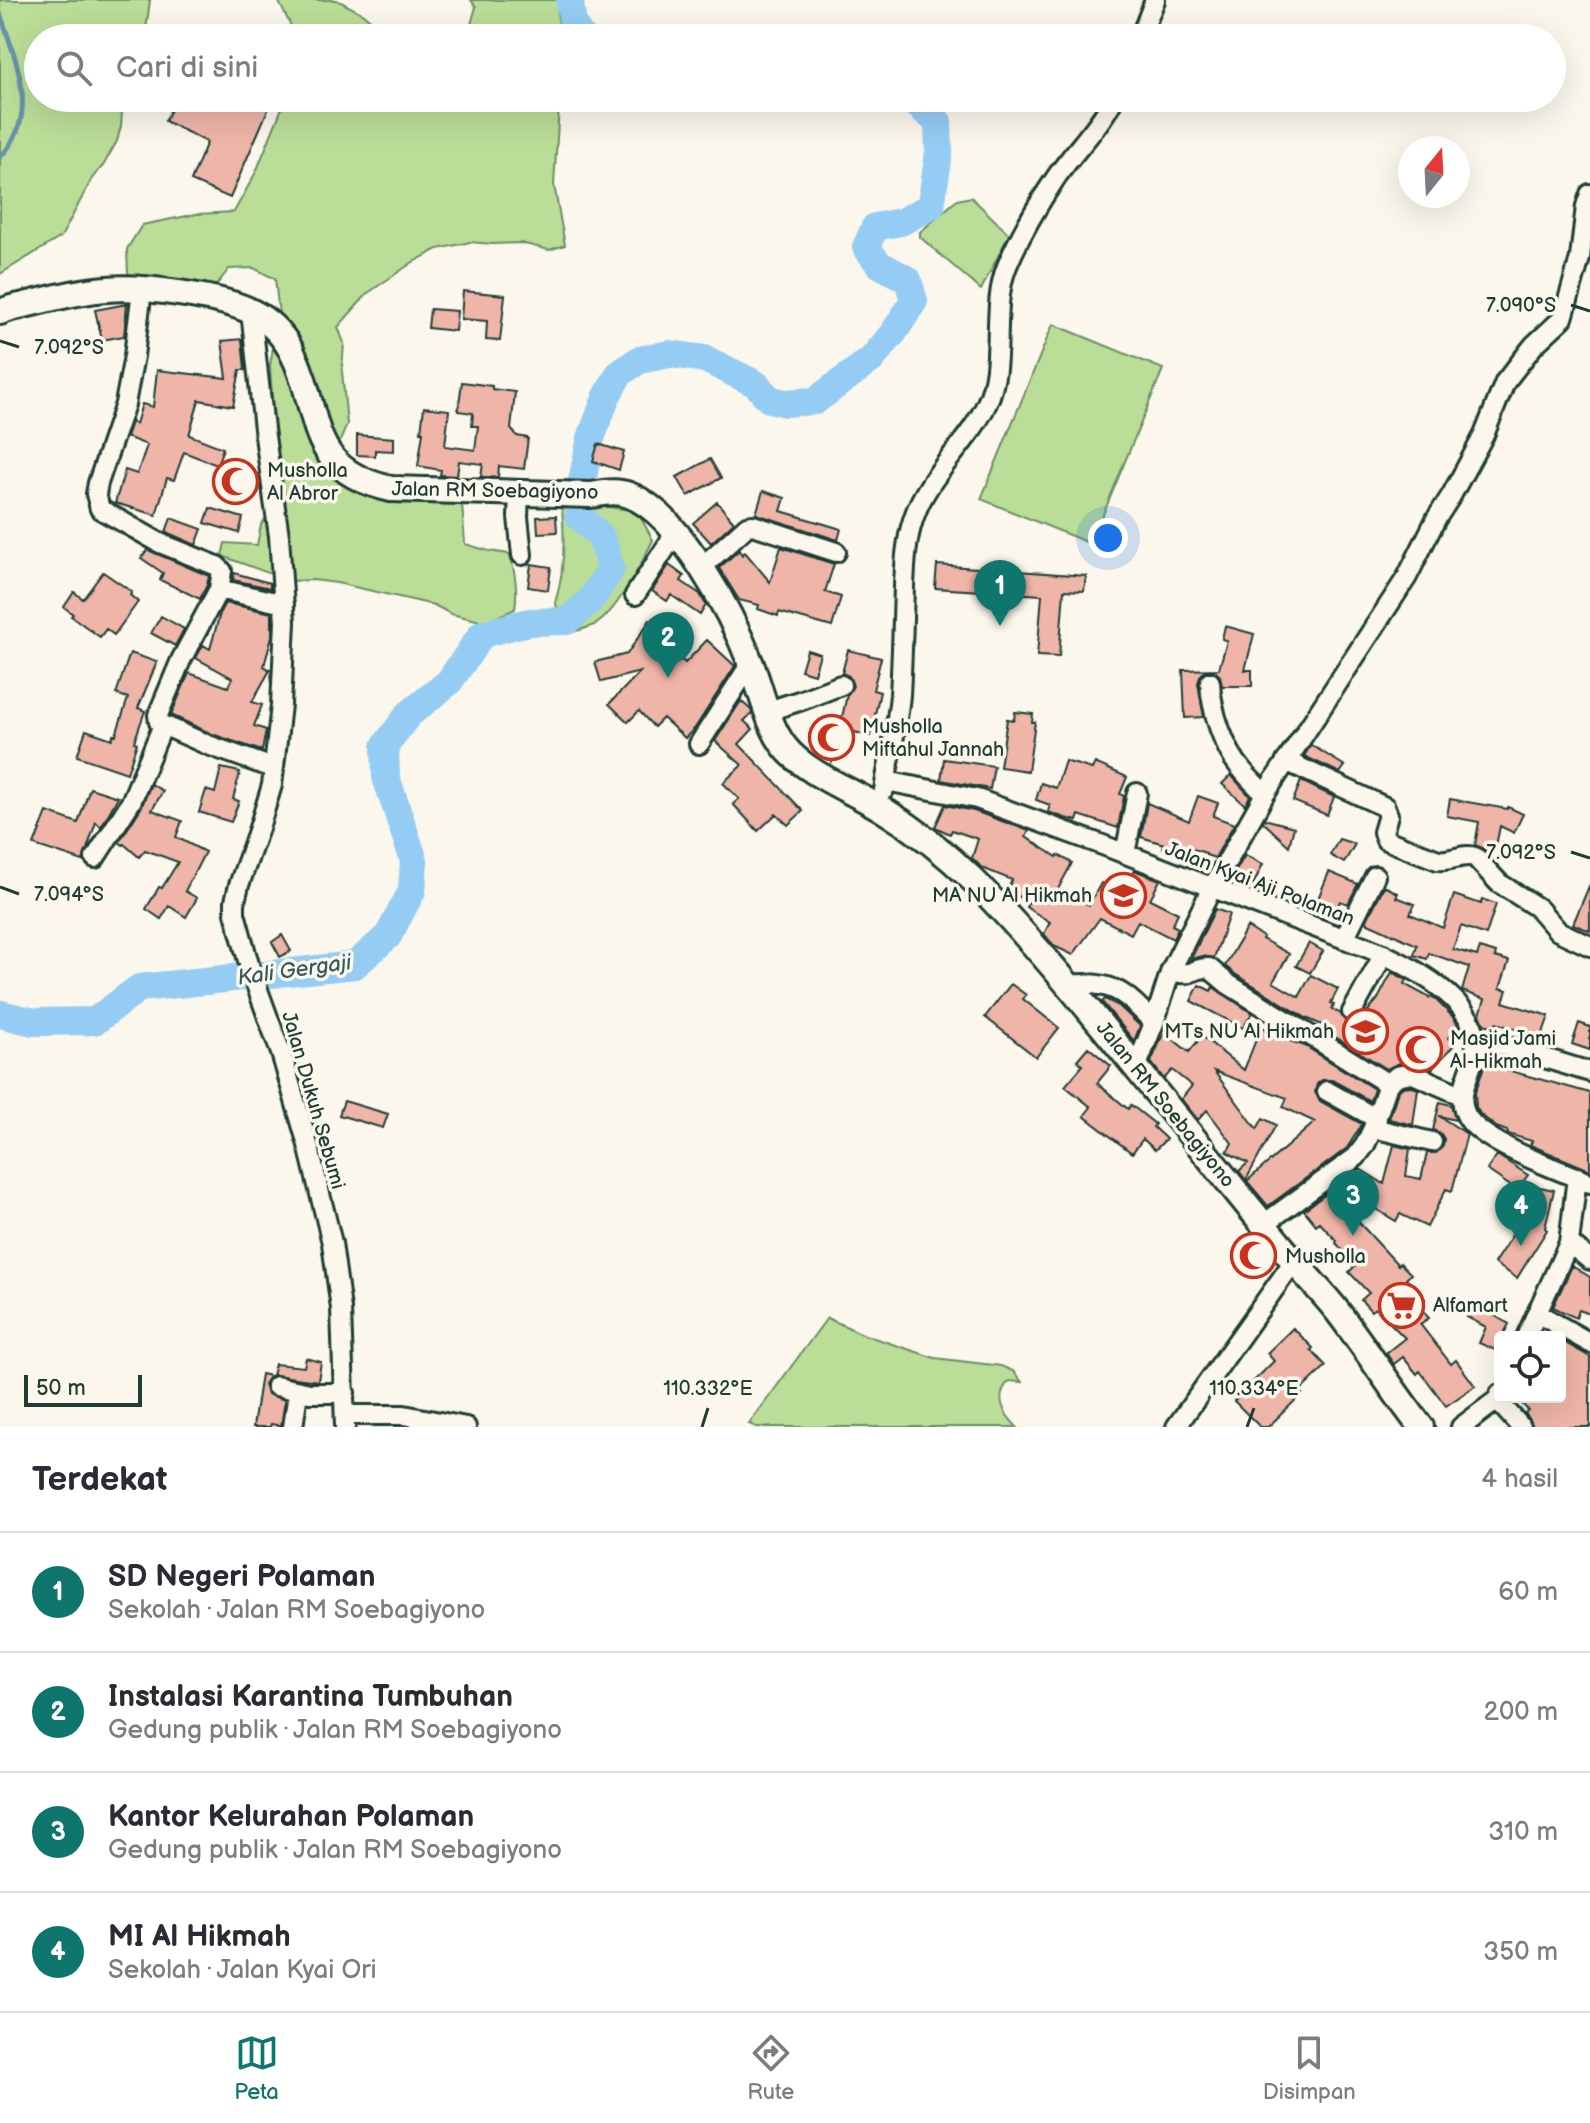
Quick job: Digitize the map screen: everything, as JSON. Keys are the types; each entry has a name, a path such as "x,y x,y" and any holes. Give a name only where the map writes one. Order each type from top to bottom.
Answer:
{"main road":[{"name":"Jalan RM Soebagiyono","path":"0,312 82,292 110,289 142,289 228,303 251,311 278,332 300,372 322,442 340,467 370,485 391,489 583,495 618,492 637,498 676,532 701,568 738,632 775,728 804,766 922,835 975,882 1069,985 1337,1311 1421,1427"}],"street":[{"path":"1146,24 1155,0"},
{"path":"882,809 899,697 906,557 913,520 927,488 977,424 991,396 999,302 1006,268 1057,177 1105,112"},
{"path":"1136,1068 1171,970 1212,888 1265,794 1407,577 1484,435 1505,382 1534,345 1563,318 1580,258 1590,194"},
{"path":"142,289 125,404 98,483 96,494 100,509 160,543 222,572 219,589 181,660 158,715 159,722 208,745 273,768"},
{"name":"Jalan Dukuh Sebumi","path":"251,311 279,536 285,622 281,705 267,804 244,867 235,913 308,1145 336,1265 341,1309 345,1421"},
{"path":"519,493 522,555"},
{"path":"701,568 747,526 753,525 836,552"},
{"path":"635,595 676,532"},
{"path":"219,589 284,604"},
{"path":"699,744 751,663"},
{"path":"1210,682 1212,707 1231,753 1242,771 1265,794"},
{"path":"775,728 802,700 841,685"},
{"path":"95,858 131,802 163,725"},
{"path":"1286,761 1385,807 1388,815 1383,832 1386,840 1443,861 1475,857 1499,883 1538,908 1558,931 1590,946"},
{"name":"Jalan Kyai Aji Polaman","path":"886,781 977,799 1384,954 1434,983 1449,996 1469,1020 1476,1037"},
{"path":"1125,854 1137,793"},
{"path":"1344,939 1375,876"},
{"path":"1352,1012 1384,954"},
{"path":"1171,970 1191,974 1201,968 1209,968 1228,984 1388,1084"},
{"path":"1069,985 1095,983 1108,986 1121,992 1154,1023"},
{"path":"1529,1331 1569,1243 1583,1180 1484,1135 1466,1115 1461,1095 1472,1065 1476,1037 1589,1069"},
{"path":"1264,1224 1356,1157 1375,1123 1388,1084 1401,1074 1411,1073 1461,1095"},
{"path":"1327,1091 1375,1123 1432,1142"},
{"path":"1569,1243 1590,1260"},
{"path":"1176,1427 1294,1261"},
{"path":"1537,1313 1590,1343"},
{"path":"276,1386 298,1392 345,1393"},
{"path":"293,1427 298,1392"},
{"path":"1461,1427 1494,1400"},
{"path":"1503,1403 1521,1427"},
{"path":"345,1421 404,1415 466,1427"}],"green space":[{"path":"0,0 150,0 147,24 24,24 24,112 122,112 121,126 117,141 93,177 61,237 0,274"},
{"path":"278,0 337,0 375,24 290,24"},
{"path":"471,0 559,0 560,24 471,24 476,7"},
{"path":"280,112 559,112 554,185 565,245 549,250 521,243 470,242 438,249 368,293 338,327 344,343 342,371 347,424 329,469 352,490 385,501 462,503 465,544 509,554 515,574 515,609 485,622 451,614 434,605 337,583 290,581 222,556 225,543 257,545 261,525 279,500 270,365 279,314 275,279 254,268 229,269 214,288 128,274 127,249 142,225 197,214 234,212 256,172"},
{"path":"971,197 1009,234 981,290 920,237 920,232 957,200"},
{"path":"1053,324 1163,369 1091,544 981,499"},
{"path":"601,506 637,511 653,540 612,609 596,624 572,632 555,603 563,556 562,507"},
{"path":"827,1318 865,1335 935,1358 1001,1366 1013,1371 1022,1382 1009,1381 1001,1399 1004,1411 1017,1427 756,1427 749,1424"}],"building":[{"path":"170,112 267,112 230,198 191,181 207,142 165,121"},
{"path":"463,291 505,295 500,341 486,340 487,321 461,319"},
{"path":"127,304 124,336 102,340 95,310"},
{"path":"430,309 457,311 455,331 428,328"},
{"path":"242,339 245,370 240,370 233,406 199,400 189,435 223,448 217,465 184,452 174,480 167,478 156,515 115,503 125,470 137,474 147,445 126,437 131,422 136,424 142,404 153,407 157,370 227,378 222,341"},
{"path":"462,382 515,392 511,429 517,436 528,438 524,469 499,466 498,477 481,477 483,464 459,461 457,476 440,475 441,470 418,466 424,407 449,410 445,446 475,450 478,426 472,426 473,413 458,411"},
{"path":"357,435 394,438 394,451 375,450 375,456 357,455"},
{"path":"598,444 624,452 619,470 593,461"},
{"path":"710,459 721,478 688,496 677,477"},
{"name":"Musholla Al Abror","path":"237,464 254,484 236,500 219,480"},
{"path":"763,491 785,498 781,511 841,529 838,540 756,514"},
{"path":"717,502 734,522 711,543 693,523"},
{"path":"210,508 243,518 239,533 205,523"},
{"path":"556,516 557,532 538,533 537,517"},
{"path":"171,518 202,529 196,545 166,532"},
{"path":"781,547 834,564 825,592 841,597 832,627 779,612 778,616 758,609 759,605 739,600 719,568 739,550 742,555 745,552 770,582"},
{"path":"148,550 209,576 200,599 160,580 163,573 141,558"},
{"path":"531,564 551,567 548,590 528,587"},
{"path":"669,565 684,576 681,581 700,594 706,605 700,615 671,595 667,601 652,591"},
{"path":"937,565 1086,576 1084,591 1064,590 1059,657 1037,656 1042,595 1011,593 1010,598 996,597 996,592 935,588"},
{"path":"103,572 132,592 130,595 138,602 114,635 106,629 100,637 71,616 73,614 64,607 74,592 83,599"},
{"path":"234,573 270,583 270,588 233,580"},
{"path":"225,603 272,613 272,636 264,666 270,670 252,702 262,705 254,726 266,730 262,751 212,734 171,715 189,673 228,687 232,678 196,658 203,645 210,649"},
{"path":"161,616 184,629 175,646 151,633"},
{"path":"650,620 665,630 659,638 685,663 707,640 735,666 695,728 685,738 663,718 654,727 639,711 628,722 609,704 640,672 601,682 595,662 627,654"},
{"path":"1225,626 1254,634 1245,670 1252,670 1252,686 1222,686 1216,672 1204,672 1198,683 1204,717 1185,718 1183,670 1219,669 1227,641 1222,639"},
{"path":"807,650 820,654 814,674 801,670"},
{"path":"848,650 881,658 873,690 880,692 870,736 854,732 832,761 833,754 814,738 827,721 839,731 847,695 853,686 849,676 842,673"},
{"path":"130,653 157,662 138,708 145,711 127,773 77,756 86,730 112,739 116,735 128,698 116,694"},
{"path":"741,701 751,710 752,713 744,721 753,729 739,744 803,811 788,825 776,814 758,831 733,804 739,799 723,783 742,765 715,741"},
{"path":"1015,712 1033,714 1032,722 1035,722 1028,771 1000,767 1007,719 1014,720"},
{"path":"1311,745 1345,766 1340,773 1304,756"},
{"path":"944,759 994,766 990,789 941,780"},
{"path":"1065,761 1092,769 1095,763 1127,777 1120,794 1124,796 1118,828 1079,815 1077,821 1065,818 1048,812 1050,805 1036,800 1041,783 1056,788"},
{"path":"221,768 240,772 233,799 239,801 231,822 199,812 206,790 215,793"},
{"path":"1231,775 1250,796 1245,805 1222,784"},
{"path":"1301,781 1334,797 1327,815 1293,801"},
{"path":"151,784 163,791 152,810 182,821 176,837 205,852 185,891 197,898 186,917 169,906 161,919 146,909 178,862 145,850 139,857 119,842 141,808"},
{"path":"90,788 118,797 101,827 96,822 83,861 34,845 47,812 78,823"},
{"path":"1198,796 1218,803 1213,816 1234,824 1215,858 1179,845 1176,853 1163,848 1164,844 1141,837 1147,803 1189,821"},
{"path":"1450,799 1508,807 1523,814 1514,833 1500,826 1495,851 1484,849 1475,845 1479,822 1447,816"},
{"path":"945,805 974,811 1029,831 1026,837 1072,863 1058,889 1089,905 1101,883 1122,894 1134,870 1160,880 1150,899 1178,913 1172,925 1178,928 1173,939 1138,921 1131,934 1100,918 1073,955 1054,946 1044,934 1050,922 1026,907 1029,902 1007,891 1012,880 982,868 972,858 978,839 952,830 950,834 935,827"},
{"path":"1264,819 1294,827 1289,846 1263,822"},
{"path":"1339,839 1355,844 1344,863 1330,855"},
{"path":"1245,855 1263,864 1253,885 1233,876"},
{"path":"1329,872 1358,884 1348,904 1340,901 1337,909 1317,901"},
{"path":"1590,884 1590,931 1573,924"},
{"path":"1384,886 1398,893 1396,897 1415,904 1410,914 1443,928 1454,895 1481,904 1482,899 1496,904 1486,935 1461,926 1453,949 1477,956 1480,948 1509,961 1500,988 1507,990 1503,1002 1549,1016 1539,1044 1526,1039 1529,1033 1496,1023 1495,1027 1484,1024 1480,1014 1485,999 1462,991 1469,967 1429,953 1427,959 1414,955 1417,945 1366,922"},
{"path":"1215,909 1229,914 1214,958 1203,956 1191,959"},
{"path":"1247,927 1289,954 1273,982 1299,997 1311,975 1338,989 1331,1003 1334,1004 1332,1009 1341,1014 1346,1022 1355,1024 1378,999 1392,972 1407,980 1404,984 1430,998 1432,996 1452,1016 1459,1026 1448,1038 1455,1044 1432,1069 1422,1065 1410,1053 1400,1063 1387,1069 1327,1032 1329,1028 1306,1018 1225,966"},
{"path":"282,935 291,951 280,957 272,942"},
{"path":"1309,943 1323,951 1310,973 1296,966"},
{"path":"1011,984 1026,995 1023,999 1059,1028 1036,1057 985,1017"},
{"path":"1199,985 1211,991 1213,987 1252,1013 1243,1028 1191,1001"},
{"path":"1105,999 1119,1006 1140,1026 1134,1041 1102,1002"},
{"path":"1579,1023 1590,1027 1590,1050 1572,1044"},
{"path":"1261,1027 1277,1033 1275,1036 1305,1046 1374,1089 1370,1101 1332,1080 1322,1080 1317,1084 1315,1092 1320,1101 1362,1124 1347,1148 1268,1206 1247,1181 1315,1122 1283,1107 1287,1098 1214,1071 1257,1129 1263,1118 1276,1125 1246,1180 1239,1171 1248,1163 1227,1152 1232,1143 1207,1110 1198,1120 1181,1099 1192,1086 1172,1070 1164,1079 1151,1062 1165,1033 1189,1052 1202,1036 1244,1070"},
{"path":"1088,1047 1111,1066 1097,1083 1128,1109 1131,1105 1155,1124 1153,1127 1166,1139 1155,1150 1143,1139 1132,1153 1084,1116 1091,1107 1065,1086 1083,1065 1077,1060"},
{"path":"1485,1064 1590,1093 1590,1170 1530,1145 1532,1141 1508,1134 1480,1114 1475,1093"},
{"path":"1410,1086 1418,1089 1413,1125 1389,1119 1398,1091"},
{"path":"344,1101 388,1114 383,1128 339,1115"},
{"path":"1440,1102 1451,1105 1456,1120 1439,1116 1467,1134 1452,1191 1446,1189 1427,1227 1400,1214 1396,1221 1337,1186 1360,1169 1384,1184 1394,1145 1410,1149 1406,1176 1421,1179 1427,1153 1436,1153 1443,1146 1441,1134 1433,1130"},
{"path":"1497,1155 1528,1175 1522,1183 1554,1190 1547,1230 1517,1278 1494,1263 1534,1202 1487,1170"},
{"path":"1330,1191 1398,1265 1400,1263 1411,1274 1406,1279 1425,1299 1418,1305 1429,1318 1420,1324 1451,1364 1456,1360 1475,1386 1446,1406 1420,1371 1417,1374 1403,1357 1393,1363 1386,1353 1405,1338 1375,1308 1371,1311 1361,1300 1369,1293 1349,1272 1356,1265 1337,1241 1319,1222 1316,1225 1304,1210"},
{"name":"Musholla","path":"1255,1243 1267,1260 1253,1269 1241,1252"},
{"path":"1572,1266 1590,1277 1590,1314 1579,1310 1576,1318 1553,1307"},
{"path":"1474,1304 1509,1324 1505,1331 1494,1331 1494,1350 1479,1343 1486,1327 1467,1317"},
{"path":"1293,1328 1326,1366 1268,1427 1260,1427 1234,1401 1274,1361 1267,1353"},
{"path":"1566,1343 1590,1357 1590,1427 1533,1427 1525,1413 1528,1410 1521,1403 1566,1403"},
{"path":"306,1358 321,1362 318,1381 272,1375 275,1364 304,1367"},
{"path":"261,1374 270,1376 264,1384 268,1394 285,1400 281,1426 253,1427"}],"waterway":[{"name":"Kali Gergaji","path":"570,0 574,24"},
{"path":"0,13 18,68 22,106 20,124 13,141 0,157"},
{"name":"Kali Gergaji","path":"0,1014 34,1022 95,1021 139,988 355,965 388,936 412,891 414,861 386,777 385,746 408,715 449,682 482,634 529,622 567,621 590,601 611,569 601,537 579,516 591,438 619,374 639,360 670,354 705,359 756,384 769,399 785,403 815,401 872,359 914,301 908,280 879,264 866,247 875,227 901,222 931,206 939,152 938,122 926,112"}],"place":[{"name":"Musholla Al Abror","path":"236,482"},
{"name":"SD Negeri Polaman","path":"1000,626"},
{"name":"Instalasi Karantina Tumbuhan","path":"668,678"},
{"name":"Musholla Miftahul Jannah","path":"831,738"},
{"name":"MA NU Al Hikmah","path":"1123,895"},
{"name":"MTs NU Al Hikmah","path":"1365,1031"},
{"name":"Masjid Jami Al-Hikmah","path":"1419,1049"},
{"name":"Kantor Kelurahan Polaman","path":"1353,1236"},
{"name":"MI Al Hikmah","path":"1521,1246"},
{"name":"Musholla","path":"1254,1256"},
{"name":"Alfamart","path":"1402,1305"}]}
